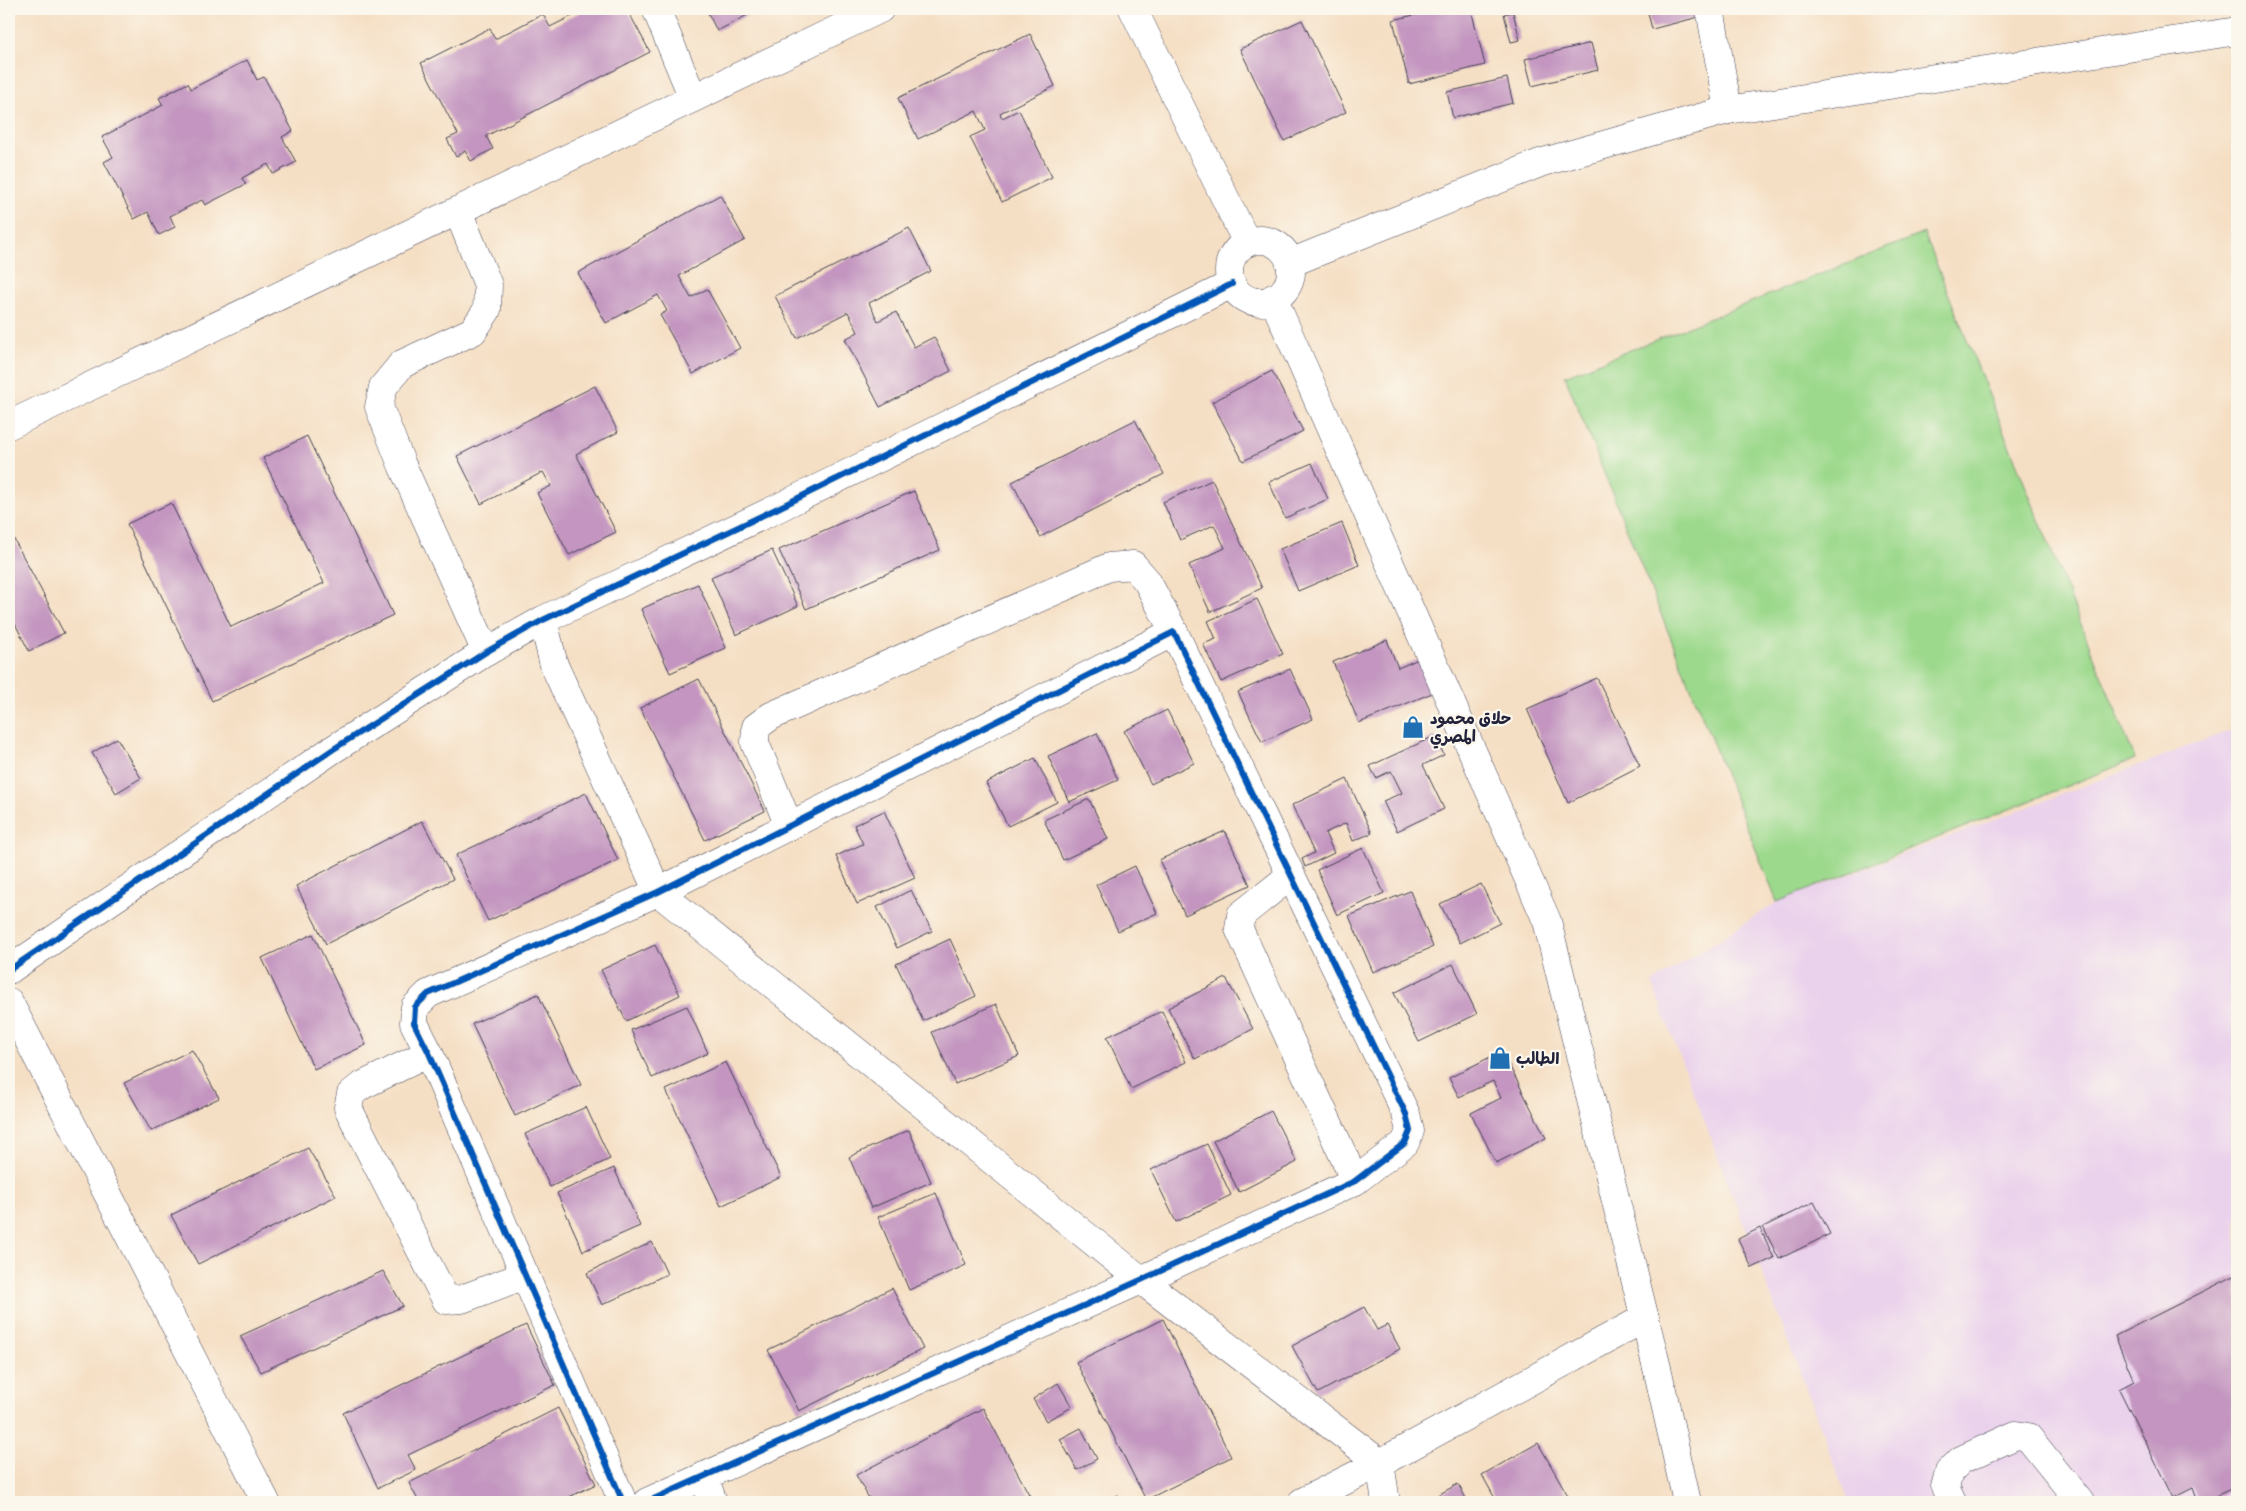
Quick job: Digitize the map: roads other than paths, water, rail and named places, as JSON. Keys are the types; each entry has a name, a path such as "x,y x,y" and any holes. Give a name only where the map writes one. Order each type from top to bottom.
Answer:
{"street":[{"path":"656,9 693,98"},
{"path":"9,425 880,9"},
{"path":"1133,9 1247,243"},
{"path":"1710,9 1728,110"},
{"path":"1290,263 1540,163 1728,110 2237,31"},
{"path":"458,211 488,286 487,310 473,331 402,364 383,386 379,407 402,465 486,652"},
{"path":"1264,240 1276,244 1285,252 1290,263 1290,276 1286,287 1273,298 1255,301 1243,297 1229,278 1229,266 1233,255 1241,246 1247,243 1264,240"},
{"path":"9,970 332,750 486,652 544,620 778,508 1232,284"},
{"path":"1273,298 1547,921 1645,1318 1687,1502"},
{"path":"647,1502 1141,1280 1356,1181 1405,1143 1410,1131 1406,1114 1174,632 1147,581 1133,565 1109,567 771,716 756,727 755,743 789,826"},
{"path":"544,620 554,665 658,892 1141,1280 1380,1463 1386,1502"},
{"path":"623,1502 429,1053 414,1023 415,1006 428,994 658,892 1174,632"},
{"path":"1290,876 1241,915 1239,929 1356,1181"},
{"path":"9,1002 266,1502"},
{"path":"429,1053 361,1086 351,1094 348,1108 436,1284 446,1300 462,1299 525,1275"},
{"path":"1302,1502 1380,1463 1645,1318"},
{"path":"1952,1502 1945,1487 1949,1472 1961,1460 2016,1435 2028,1437 2080,1502"},
{"path":"704,1476 714,1502"}],"place":[{"name":"حلاق محمود المصري","path":"1413,727"},
{"name":"الطالب","path":"1500,1058"}]}
